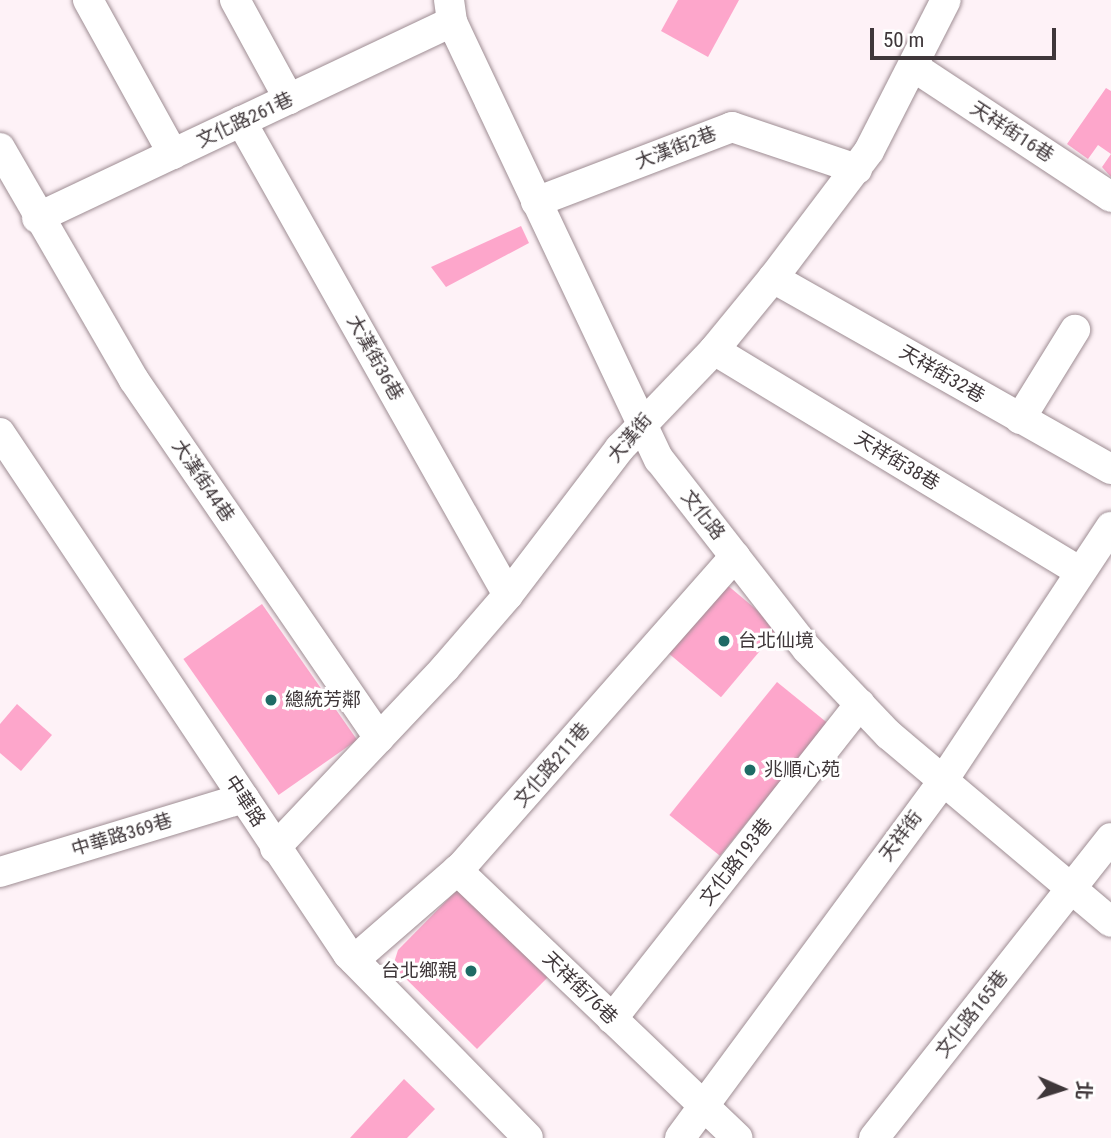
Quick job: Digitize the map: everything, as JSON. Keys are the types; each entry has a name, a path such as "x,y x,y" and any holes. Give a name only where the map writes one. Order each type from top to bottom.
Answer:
{"street":[{"path":"88,0 173,154"},
{"name":"大漢街","path":"275,848 508,595 642,422 714,350 773,278 857,169 914,66 946,0"},
{"path":"247,4 289,99"},
{"name":"文化路261巷","path":"37,218 289,99 450,11"},
{"name":"文化路","path":"450,11 536,202 659,459 807,649 860,705 942,782 1111,922"},
{"name":"天祥街16巷","path":"914,66 1111,197"},
{"name":"大漢街36巷","path":"241,121 508,595"},
{"name":"大漢街2巷","path":"536,202 732,127 857,169"},
{"name":"大漢街44巷","path":"0,148 37,218 134,380 379,738"},
{"name":"天祥街32巷","path":"773,278 1111,470"},
{"path":"1020,419 1075,330"},
{"name":"天祥街38巷","path":"714,350 1080,572"},
{"name":"中華路","path":"0,433 275,848 354,960 528,1138"},
{"name":"天祥街","path":"680,1138 942,782 1111,527"},
{"name":"文化路211巷","path":"354,960 457,870 735,556"},
{"name":"文化路193巷","path":"612,1019 860,705"},
{"name":"中華路369巷","path":"2,873 244,798"},
{"name":"文化路165巷","path":"874,1138 1111,838"},
{"name":"天祥街76巷","path":"457,870 737,1138"}],"building":[{"path":"678,0 739,0 708,57 661,31"},
{"path":"1106,88 1111,91 1111,154 1098,145 1088,159 1067,144"},
{"path":"1111,154 1111,177 1102,167"},
{"path":"521,226 529,243 446,287 431,267"},
{"name":"台北仙境","path":"726,584 779,628 721,697 668,653"},
{"name":"總統芳鄰","path":"262,604 357,740 279,795 183,659"},
{"name":"兆順心苑","path":"777,682 828,723 720,856 669,815"},
{"path":"17,704 52,735 21,771 0,753 0,724"},
{"name":"台北鄉親","path":"459,888 548,977 477,1049 393,966 398,950"},
{"path":"404,1079 435,1109 407,1138 350,1138"}],"place":[{"name":"台北仙境","path":"724,641"},
{"name":"總統芳鄰","path":"271,700"},
{"name":"兆順心苑","path":"750,770"},
{"name":"台北鄉親","path":"471,971"}]}
